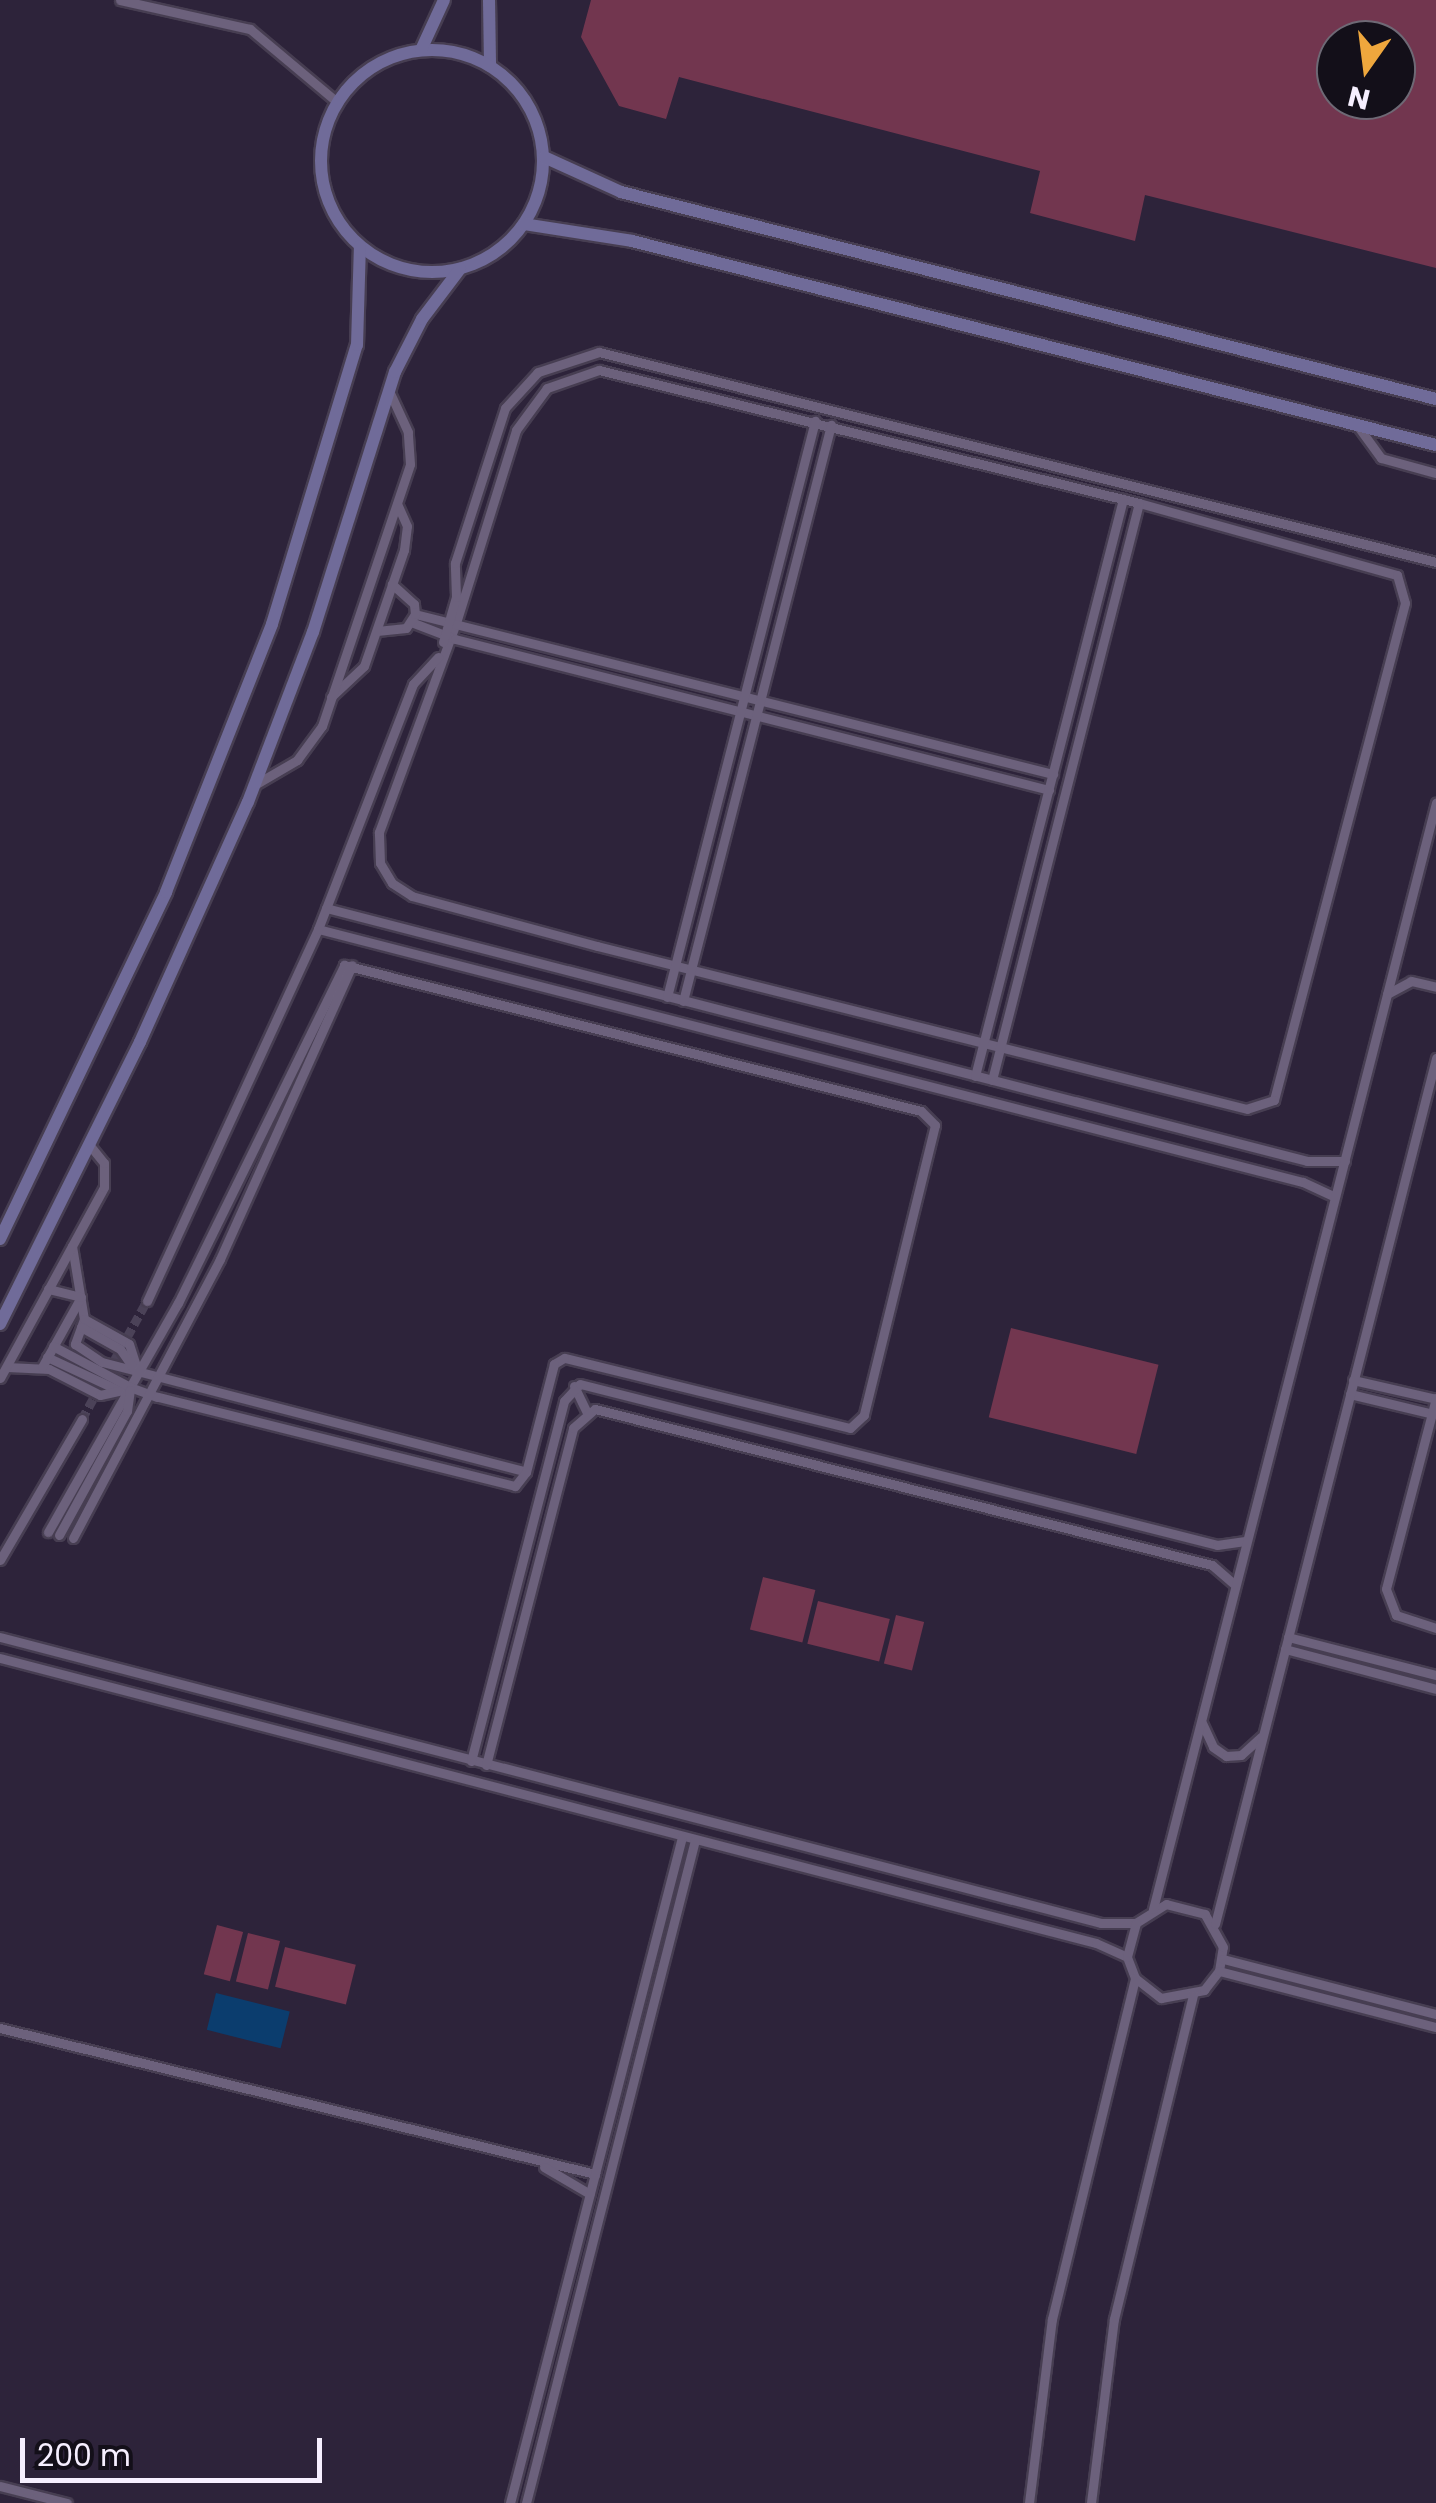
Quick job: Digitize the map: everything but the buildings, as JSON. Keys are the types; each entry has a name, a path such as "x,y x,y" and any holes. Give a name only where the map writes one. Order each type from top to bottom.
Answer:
{"main road":[{"path":"421,50 444,0"},
{"path":"489,0 490,66"},
{"path":"421,50 464,54 490,66 528,104 544,157 540,192 524,224 496,252 460,269 408,270 360,246 335,216 322,178 322,138 338,102 377,64 421,50"},
{"path":"544,157 621,192 1436,399"},
{"path":"524,224 620,238 1436,445"},
{"path":"0,1238 166,892 272,624 357,345 360,246"},
{"path":"0,1324 90,1146 256,784 313,632 388,390 422,319 460,269"}],"street":[{"path":"120,0 250,30 338,102"},
{"path":"147,1300 318,929 413,684 434,666 450,629 455,563 505,408 538,372 599,352 1436,562"},
{"path":"612,370 831,426 1387,568 1405,591 1274,1100 1248,1110 412,896 387,877 378,856 379,832 516,430 534,400 554,383 612,370"},
{"path":"256,784 310,746 331,697 397,504 411,447 388,390"},
{"path":"667,997 816,421"},
{"path":"1358,425 1381,458 1436,472"},
{"path":"683,1001 831,426"},
{"path":"975,1076 1124,500"},
{"path":"992,1080 1138,503"},
{"path":"331,697 361,673 376,631 407,534 397,504"},
{"path":"392,584 412,601 413,618"},
{"path":"376,631 413,618 741,711 1049,790"},
{"path":"1093,618 1108,622"},
{"path":"450,629 745,696 1053,774"},
{"path":"1193,1996 1161,1998 1135,1978 1127,1957 1136,1923 1153,1908 1436,804"},
{"path":"326,908 1307,1162 1345,1161"},
{"path":"318,929 1311,1184 1336,1197"},
{"path":"488,973 493,952"},
{"path":"73,1538 172,1350 314,1057 352,965"},
{"path":"48,1532 130,1387 138,1374 156,1340 336,970 352,965 921,1111 935,1125 858,1425 846,1429 564,1358 554,1364 522,1482 511,1485 148,1394 130,1387 54,1346"},
{"path":"1387,994 1411,980 1436,987"},
{"path":"843,1064 848,1044"},
{"path":"298,1048 314,1057"},
{"path":"1092,2503 1114,2318 1193,1996 1219,1971 1223,1959 1215,1924 1436,1058"},
{"path":"1148,1142 1153,1121"},
{"path":"0,1378 107,1178 90,1146"},
{"path":"72,1246 83,1323 78,1348 156,1379 526,1472"},
{"path":"48,1289 81,1297"},
{"path":"45,1362 81,1297"},
{"path":"83,1323 129,1344 138,1374"},
{"path":"156,1340 172,1350"},
{"path":"6,1366 45,1362 100,1395 130,1387"},
{"path":"1353,1380 1436,1399 1386,1590 1396,1614 1436,1628"},
{"path":"574,1386 642,1398 1224,1546 1247,1541"},
{"path":"574,1386 586,1411"},
{"path":"471,1762 564,1401 574,1386"},
{"path":"59,1535 127,1411 130,1387"},
{"path":"1350,1394 1434,1414"},
{"path":"636,1418 642,1398"},
{"path":"586,1411 636,1418 1212,1565 1235,1585"},
{"path":"486,1765 574,1428 586,1411"},
{"path":"0,1560 82,1419"},
{"path":"1100,1536 1106,1516"},
{"path":"1288,1637 1436,1675"},
{"path":"0,1638 1110,1925 1136,1923"},
{"path":"1285,1648 1436,1688"},
{"path":"48,1674 53,1654"},
{"path":"0,1658 48,1674 958,1908 1127,1957"},
{"path":"1201,1720 1213,1747 1226,1756 1241,1755 1262,1735"},
{"path":"342,1750 348,1730"},
{"path":"556,1805 560,1784"},
{"path":"510,2503 682,1837"},
{"path":"526,2503 695,1840"},
{"path":"958,1908 963,1887"},
{"path":"1153,1908 1193,1907 1215,1924"},
{"path":"1223,1959 1436,2014"},
{"path":"1219,1971 1436,2027"},
{"path":"1030,2503 1052,2319 1135,1978"},
{"path":"0,2028 542,2166 595,2174"},
{"path":"542,2166 590,2194"},
{"path":"0,2486 67,2503"}],"shaded area":[{"path":"591,0 1436,0 1436,268 1145,195 1135,241 1030,213 1040,171 679,77 666,119 619,106 581,37"},
{"path":"1011,1328 1158,1365 1136,1454 989,1417"},
{"path":"763,1577 815,1590 802,1642 750,1629"},
{"path":"818,1601 890,1619 879,1662 807,1644"},
{"path":"896,1615 924,1622 912,1671 884,1664"},
{"path":"217,1925 243,1932 230,1981 204,1974"},
{"path":"248,1933 280,1941 268,1989 236,1982"},
{"path":"285,1947 356,1965 346,2004 275,1987"}],"water":[{"path":"216,1993 290,2011 281,2048 207,2030"}],"tunnel":[{"path":"82,1419 147,1301"}]}
